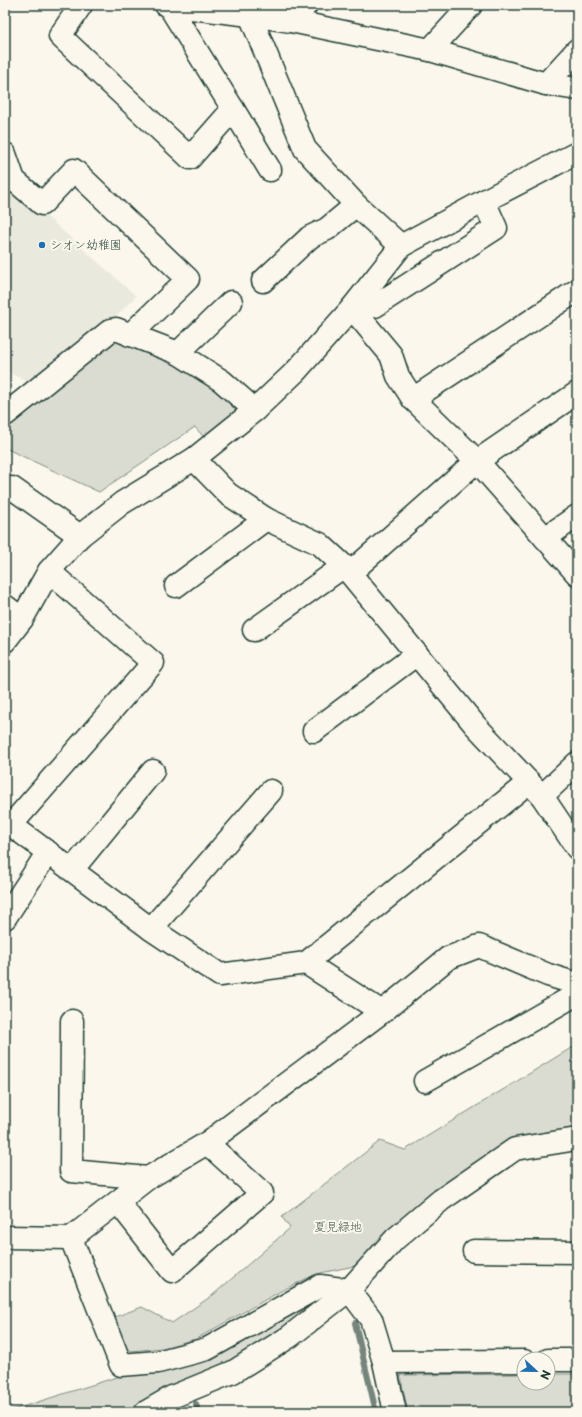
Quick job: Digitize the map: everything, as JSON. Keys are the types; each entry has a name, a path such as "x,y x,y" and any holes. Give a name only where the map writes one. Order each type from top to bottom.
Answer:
{"street":[{"path":"81,5 60,36 190,158 233,108"},
{"path":"168,5 270,170"},
{"path":"168,5 250,15 291,22 430,50 546,84 577,89"},
{"path":"291,22 306,5"},
{"path":"430,50 471,5"},
{"path":"250,15 305,149 356,205 401,246"},
{"path":"546,84 577,50"},
{"path":"5,154 14,180 42,204 74,170 188,280 130,334"},
{"path":"5,641 14,612 80,536 122,503 194,459 255,410 296,371 352,308 401,246 484,201 577,154"},
{"path":"352,308 374,306 496,228 484,201"},
{"path":"263,281 310,237 327,229 356,205"},
{"path":"414,399 576,291"},
{"path":"178,353 231,302"},
{"path":"352,308 390,356 398,376 414,399 477,461 577,574"},
{"path":"5,415 111,330 116,329 178,353 222,381 255,410"},
{"path":"254,630 347,569 477,461 577,393"},
{"path":"194,459 228,494 266,520 320,544 347,569 475,725 535,789 577,848"},
{"path":"12,488 80,536"},
{"path":"545,538 577,516"},
{"path":"176,586 266,520"},
{"path":"49,571 154,663 8,824 151,929 220,975 306,963 535,789 577,763"},
{"path":"314,731 417,654"},
{"path":"72,870 153,770"},
{"path":"151,929 271,791"},
{"path":"5,918 48,852"},
{"path":"5,1237 71,1238 148,1178 207,1143 382,1012 448,958 479,946 548,975 577,984"},
{"path":"306,963 382,1012"},
{"path":"425,1081 577,994"},
{"path":"72,1021 71,1171 148,1178"},
{"path":"146,1412 172,1397 233,1372 289,1337 349,1290 395,1239 441,1200 515,1149 577,1139"},
{"path":"118,1202 172,1271 262,1194 207,1143"},
{"path":"71,1238 121,1365 158,1362 207,1348 320,1286 349,1290 371,1319 384,1362 395,1412"},
{"path":"474,1251 577,1252"},
{"path":"556,1360 577,1360"},
{"path":"384,1362 516,1361"}],"shaded area":[{"name":"シオン幼稚園","path":"10,184 136,296 111,322 34,386 5,370 5,194"}],"green space":[{"path":"112,334 174,363 216,387 240,406 238,416 207,441 195,427 99,492 5,448 5,417"},
{"name":"夏見緑地","path":"577,1047 577,1129 509,1143 359,1265 316,1274 279,1292 196,1339 162,1348 131,1351 120,1344 109,1319 142,1307 172,1323 213,1295 290,1228 282,1217 380,1141 405,1150 571,1048"},
{"path":"321,1298 280,1333 226,1365 121,1412 6,1412 117,1377 161,1371"},
{"path":"516,1374 516,1391 556,1391 556,1374 577,1374 577,1412 408,1412 400,1375"}],"waterway":[{"path":"355,1323 376,1412"},
{"path":"196,1404 198,1412"}],"place":[{"name":"シオン幼稚園","path":"42,245"}]}
